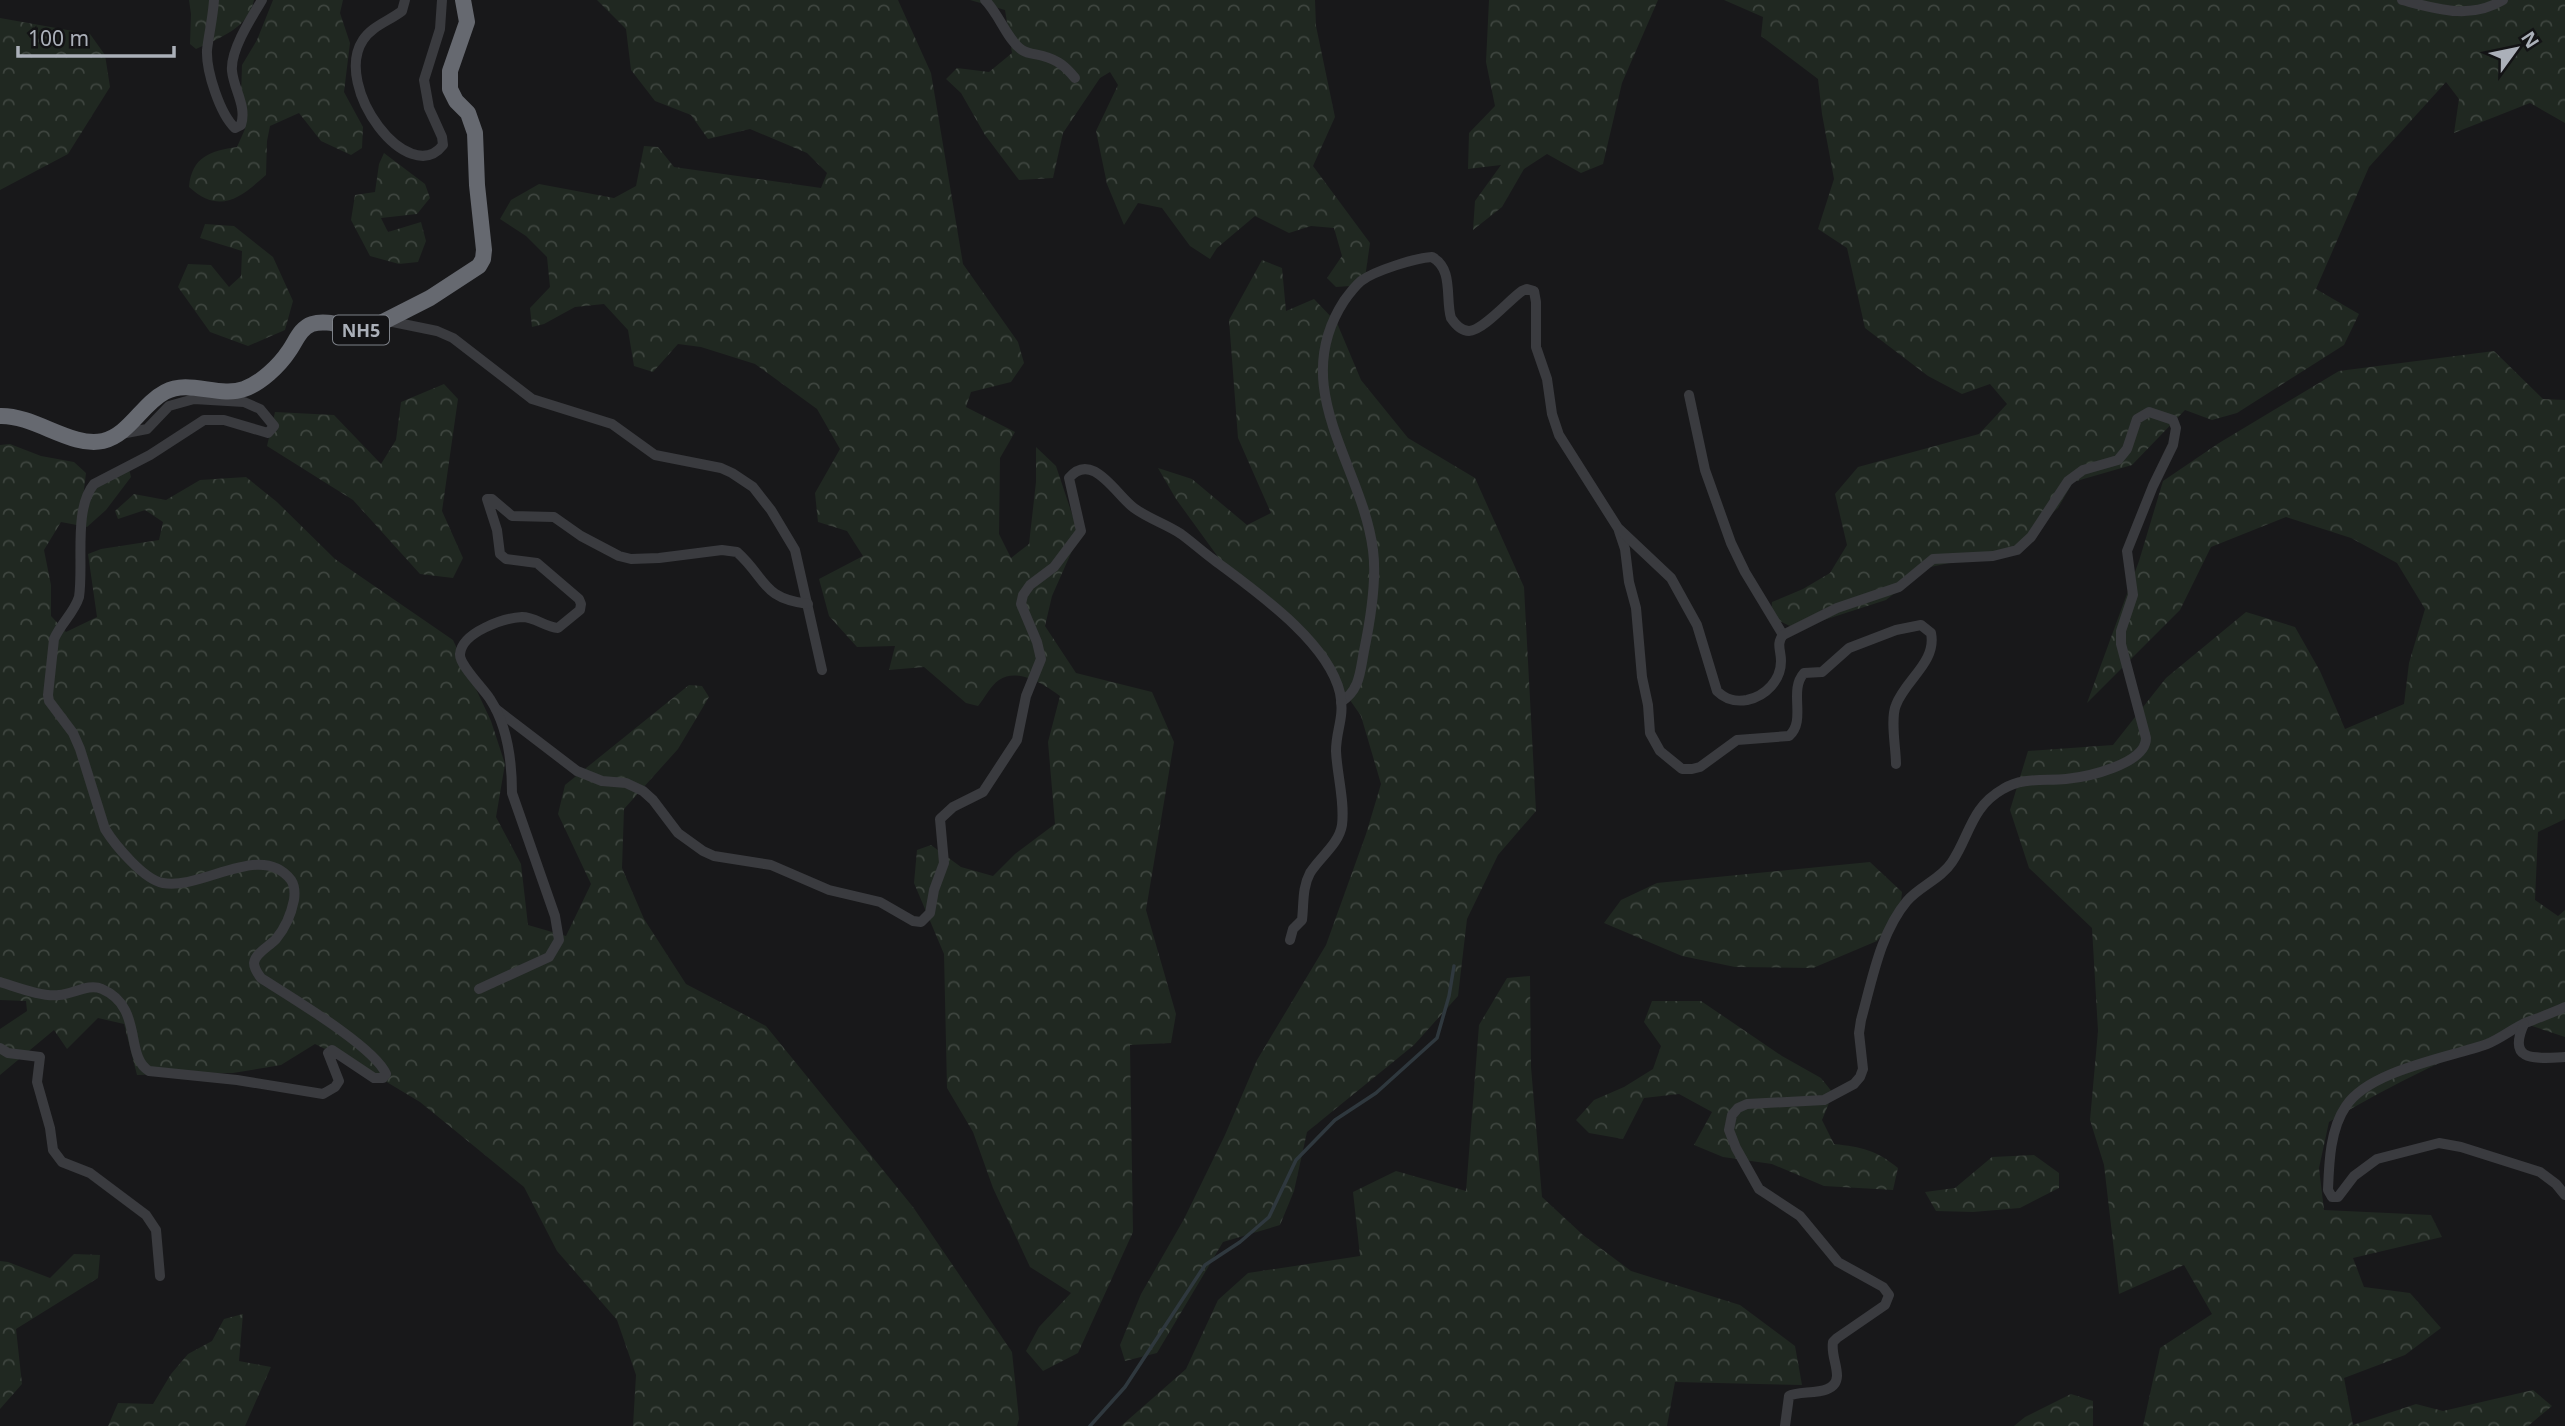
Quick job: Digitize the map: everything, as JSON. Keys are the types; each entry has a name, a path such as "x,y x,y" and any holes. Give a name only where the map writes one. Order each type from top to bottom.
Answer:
{"highway":[{"name":"NH5","path":"118,434 160,395 177,387 228,391 242,390 252,385 277,366 301,331 309,325 318,322 360,330 388,321 479,266 483,259 475,133 468,113 450,89 450,71 467,22 463,0"},
{"path":"0,416 27,419 81,441 102,441 118,434"}],"street":[{"path":"214,0 208,65 219,103 235,128 241,125 243,110 232,69 239,43 261,0"},
{"path":"405,0 402,11 373,29 360,44 355,64 356,81 372,116 391,142 417,155 435,153 443,145 429,108 424,80 440,29 442,0"},
{"path":"985,0 996,11 1018,47 1054,60 1065,66 1076,78"},
{"path":"2402,0 2469,12 2482,10 2503,0"},
{"path":"1341,702 1351,695 1358,685 1367,635 1373,551 1362,508 1332,426 1322,379 1322,358 1326,338 1349,293 1367,278 1426,258 1436,260 1442,265 1447,280 1451,318 1463,330 1469,331 1481,326 1522,290 1534,291 1535,337 1547,379 1554,421 1577,465 1618,528 1671,578 1697,625 1713,682 1722,696 1740,701 1759,696 1773,684 1780,666 1779,642 1783,635 1837,608 1899,587 1933,559 1993,556 2017,550 2031,537 2068,481 2083,470 2118,460 2127,449 2137,419 2149,412 2168,416 2175,423 2175,440 2127,551 2133,595 2120,638 2146,738 2143,751 2129,761 2083,775 2021,781 2006,786 1987,801 1976,814 1952,863 1909,899 1886,937 1861,1020 1859,1033 1863,1069 1857,1081 1842,1093 1824,1100 1747,1104 1735,1112 1730,1123 1732,1141 1759,1189 1800,1216 1838,1262 1883,1287 1889,1295 1885,1305 1833,1342 1837,1376 1832,1385 1821,1391 1795,1392 1789,1396 1785,1426"},
{"path":"388,321 437,331 453,338 532,399 612,424 655,455 721,468 742,479 763,498 795,550 822,670"},
{"path":"1689,395 1703,462 1731,543 1783,635"},
{"path":"0,982 51,995 94,987 102,989 124,1007 130,1017 140,1063 149,1071 237,1080 323,1094 335,1087 339,1081 328,1053 332,1050 374,1077 380,1079 386,1074 382,1066 349,1036 261,978 256,970 254,962 275,940 291,914 295,895 290,879 277,868 267,864 250,864 182,884 162,883 146,876 105,829 73,733 49,701 54,639 75,610 79,597 84,507 88,491 94,484 150,455 204,419 224,419 268,433 274,426 260,409 244,402 194,398 169,407 147,429 118,434"},
{"path":"808,604 793,602 772,593 737,552 722,550 631,559 593,543 554,517 513,516 488,498 500,554 506,559 532,560 537,563 579,599 581,604 580,610 558,628 530,618 516,618 489,626 465,643 461,652 462,661 496,709 577,771 602,781 626,783 643,791 678,833 703,851 714,856 771,865 829,890 880,902 913,921 921,922 930,913 944,863 940,819 953,807 983,792 1017,740 1026,696 1041,659 1021,604 1023,595 1030,585 1054,567 1081,531 1069,478 1078,469 1086,468 1102,475 1136,510 1182,535 1275,607 1327,663 1336,681 1342,719 1336,748 1342,827 1335,842 1311,873 1303,894 1302,920 1293,929 1290,940"},
{"path":"1618,528 1636,608 1650,733 1660,751 1686,770 1700,767 1737,740 1789,736 1797,725 1798,683 1804,673 1822,672 1849,648 1896,630 1921,625 1931,633 1932,645 1925,662 1895,707 1896,764"},
{"path":"479,989 549,957 559,940 555,916 512,793 513,772 496,709"},
{"path":"2565,1007 2485,1044 2412,1066 2372,1085 2351,1100 2342,1111 2334,1134 2328,1190 2332,1197 2338,1197 2354,1176 2371,1162 2391,1154 2439,1143 2461,1147 2540,1172 2565,1195"},
{"path":"2524,1024 2518,1040 2524,1055 2536,1059 2565,1057"},
{"path":"0,1048 8,1053 40,1057 37,1082 48,1118 52,1150 62,1162 90,1173 146,1215 156,1232 160,1276"}],"green space":[{"path":"189,0 254,0 251,10 240,25 196,49 190,44"},
{"path":"273,0 343,0 340,13 350,43 344,92 363,127 362,148 351,155 321,141 299,113 270,126 266,175 238,196 220,202 210,200 189,187 191,177 194,168 204,157 237,147 245,129 241,97 242,65 257,40"},
{"path":"597,0 898,0 931,73 963,264 1018,342 1024,363 1011,382 971,392 966,407 1015,432 1000,458 999,534 1011,558 1029,544 1036,482 1036,447 1056,466 1079,535 1052,596 1045,626 1076,673 1152,692 1174,742 1146,910 1176,1014 1171,1043 1130,1045 1133,1232 1078,1353 1043,1371 1026,1351 1039,1327 1071,1293 1030,1267 993,1188 973,1132 947,1088 944,954 914,883 917,850 931,845 961,867 993,876 1015,854 1055,824 1048,742 1060,696 1031,679 1014,675 996,682 978,706 966,703 924,667 889,670 895,646 857,647 829,616 819,579 863,556 847,531 818,522 815,493 840,449 817,409 755,364 701,347 678,344 653,372 634,366 628,330 604,304 575,307 544,324 532,327 530,308 550,287 547,257 526,236 500,219 511,200 539,184 614,198 636,186 644,146 658,147 674,167 821,188 827,173 807,153 750,129 708,139 691,115 655,101 631,70 626,29"},
{"path":"970,0 1315,0 1316,26 1335,117 1313,166 1370,243 1364,285 1336,287 1327,278 1342,256 1334,228 1311,226 1289,233 1255,216 1217,248 1210,259 1190,246 1162,208 1138,203 1124,225 1107,184 1096,131 1118,85 1110,72 1100,78 1063,133 1053,178 1019,180 985,135 961,93 946,79 957,68 989,72 1012,53 1005,10"},
{"path":"1489,0 1658,0 1622,83 1603,164 1581,173 1547,154 1524,169 1502,207 1473,230 1475,201 1501,165 1468,169 1469,133 1495,106 1486,62"},
{"path":"1724,0 2565,0 2565,123 2530,103 2454,133 2459,99 2446,82 2369,167 2316,289 2359,314 2344,345 2237,413 2212,420 2185,410 2132,465 2073,482 2058,508 2013,549 1926,568 1886,600 1796,629 1771,617 1772,602 1803,589 1830,573 1847,545 1835,494 1858,467 1979,434 2007,404 1990,384 1962,394 1928,376 1865,328 1847,248 1818,229 1834,179 1818,79 1761,36 1763,17"},
{"path":"0,18 90,34 105,55 110,87 68,154 0,190"},
{"path":"384,153 425,184 430,198 417,214 381,218 388,232 421,222 426,241 418,262 399,264 370,256 351,220 355,195 375,192 379,164"},
{"path":"205,224 234,226 273,257 293,301 285,330 248,346 210,332 178,287 188,264 211,265 229,287 241,276 242,251 200,238"},
{"path":"1262,260 1282,268 1286,311 1314,299 1337,323 1361,380 1408,438 1475,478 1524,587 1536,811 1498,855 1467,919 1458,996 1414,1045 1307,1132 1294,1191 1280,1225 1223,1242 1157,1353 1125,1361 1120,1345 1141,1294 1184,1219 1225,1135 1257,1060 1326,945 1381,784 1361,716 1316,651 1226,568 1176,499 1158,468 1192,479 1247,525 1271,513 1238,438 1229,320"},
{"path":"2494,351 2543,399 2565,400 2565,819 2538,832 2535,900 2558,916 2565,910 2565,1037 2529,1025 2452,1057 2377,1094 2329,1122 2319,1168 2324,1210 2431,1215 2442,1237 2353,1258 2364,1287 2410,1293 2441,1328 2405,1355 2344,1378 2353,1425 2416,1404 2443,1411 2533,1390 2552,1406 2528,1426 2143,1426 2160,1348 2212,1314 2184,1265 2119,1294 2104,1165 2090,1120 2098,1031 2092,928 2029,868 2010,810 2028,751 2113,745 2166,678 2246,612 2295,627 2320,671 2345,729 2404,704 2409,663 2425,609 2397,563 2351,538 2286,517 2211,547 2180,610 2087,703 2139,561 2163,481 2219,443 2339,371"},
{"path":"444,384 458,399 442,511 463,558 453,578 420,574 353,500 267,446 275,412 334,415 381,464 396,440 401,402"},
{"path":"10,444 41,456 74,462 86,473 83,498 103,479 129,469 131,477 106,510 87,527 61,522 44,550 51,585 51,616 66,632 97,617 88,554 101,549 159,540 163,522 145,510 118,519 115,511 134,494 166,500 200,480 246,477 277,502 335,559 453,640 491,721 505,764 496,817 521,864 528,925 566,936 591,884 558,814 565,785 689,685 702,686 709,697 678,749 624,809 622,868 644,919 686,984 766,1026 913,1207 1012,1352 1019,1419 1017,1426 633,1426 636,1375 617,1320 557,1251 524,1187 420,1102 365,1069 315,1044 281,1065 233,1073 137,1075 124,1024 98,1018 67,1049 54,1030 0,1075 0,1029 27,1011 26,1001 0,1000 0,445"},
{"path":"1870,862 1902,892 1900,911 1877,941 1813,968 1735,967 1682,956 1604,923 1621,900 1657,883"},
{"path":"1530,976 1531,1067 1542,1197 1583,1235 1631,1271 1740,1305 1795,1346 1802,1385 1675,1382 1667,1426 1121,1426 1186,1369 1218,1300 1248,1273 1360,1256 1353,1192 1396,1171 1466,1191 1479,1025 1507,978"},
{"path":"1652,1001 1701,1001 1782,1056 1821,1078 1833,1093 1822,1120 1834,1144 1868,1150 1898,1168 1893,1190 1824,1186 1772,1164 1723,1157 1694,1145 1712,1112 1679,1094 1644,1098 1623,1139 1589,1133 1576,1120 1594,1100 1624,1087 1653,1069 1661,1046 1644,1022"},
{"path":"2034,1155 2059,1173 2059,1188 2020,1208 1973,1212 1936,1211 1925,1192 1955,1188 1992,1157"},
{"path":"74,1254 100,1255 98,1278 16,1329 22,1384 0,1409 0,1261 50,1278"},
{"path":"243,1314 239,1361 271,1367 245,1426 108,1426 118,1403 153,1404 171,1374 188,1354 212,1341 224,1319"},
{"path":"2071,1394 2093,1401 2093,1426 2014,1426 2025,1417"}],"waterway":[{"path":"1090,1426 1125,1387 1205,1265 1240,1242 1269,1217 1296,1160 1335,1120 1376,1093 1437,1038 1454,966"}]}
